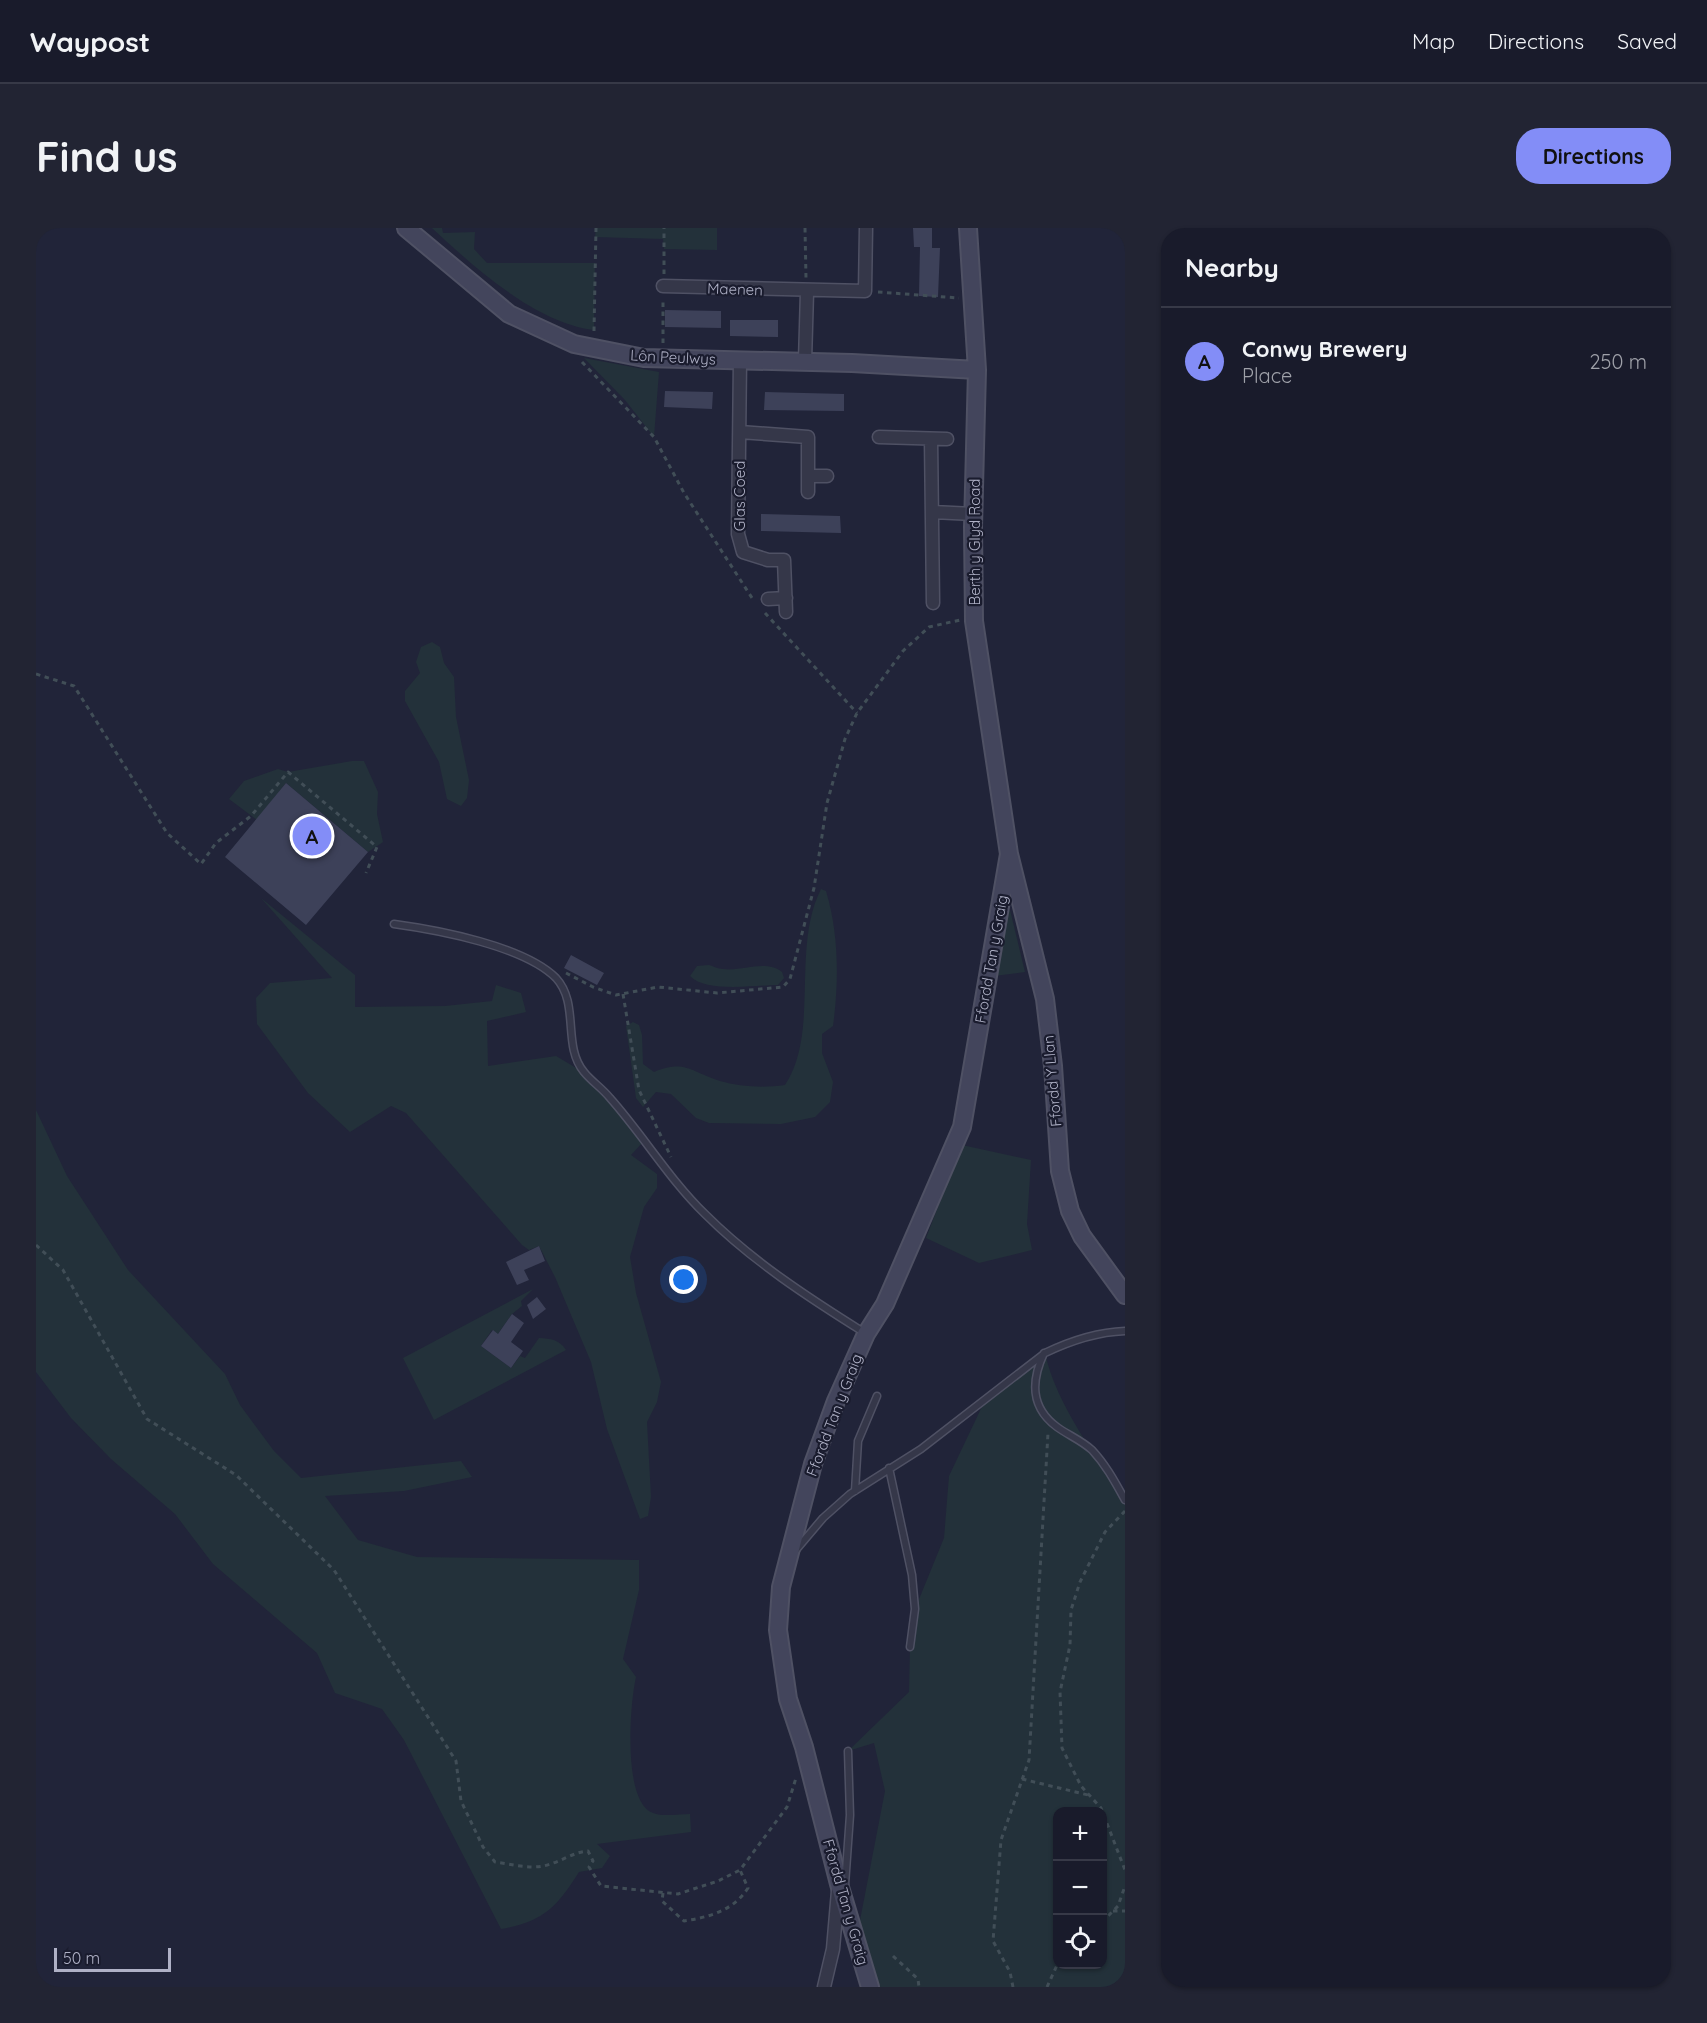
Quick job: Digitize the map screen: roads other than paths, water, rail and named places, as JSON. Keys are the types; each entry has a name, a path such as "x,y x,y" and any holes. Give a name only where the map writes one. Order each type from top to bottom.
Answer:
{"street":[{"name":"Lôn Peulwys","path":"406,228 509,314 574,344 644,358 805,362 977,370"},
{"name":"Maenen","path":"663,286 807,292 865,291 866,228"},
{"name":"Berth y Glyd Road","path":"968,228 977,370 973,514 974,618 1009,854"},
{"path":"805,362 807,292"},
{"name":"Glas Coed","path":"740,360 738,534 742,552 768,560 784,560 786,612"},
{"path":"740,432 808,437 808,492"},
{"path":"879,437 947,439"},
{"path":"931,439 933,603"},
{"path":"808,476 827,476"},
{"path":"933,512 973,514"},
{"path":"768,599 786,598"},
{"name":"Ffordd Y Llan","path":"1009,854 1044,999 1053,1066 1060,1171 1070,1211 1082,1236 1125,1295"},
{"name":"Ffordd Tan y Graig","path":"870,1987 839,1884 804,1747 788,1699 778,1630 781,1587 813,1464 866,1334 885,1304 962,1127 1009,854"},
{"path":"824,1987 833,1948 839,1884"}],"lane":[{"path":"394,924 498,947 555,978 564,989 568,1002 576,1060 705,1214 760,1262 866,1334"},
{"path":"787,1561 822,1518 855,1491 921,1449 1045,1353 1068,1342 1109,1332 1125,1331"},
{"path":"1045,1353 1037,1368 1033,1387 1037,1404 1049,1419 1090,1448 1105,1465 1125,1500"},
{"path":"855,1491 858,1441 877,1396"},
{"path":"889,1468 912,1575 915,1609 910,1647"},
{"path":"844,1901 850,1815 848,1751"}],"place":[{"name":"Conwy Brewery","path":"312,836"}]}
